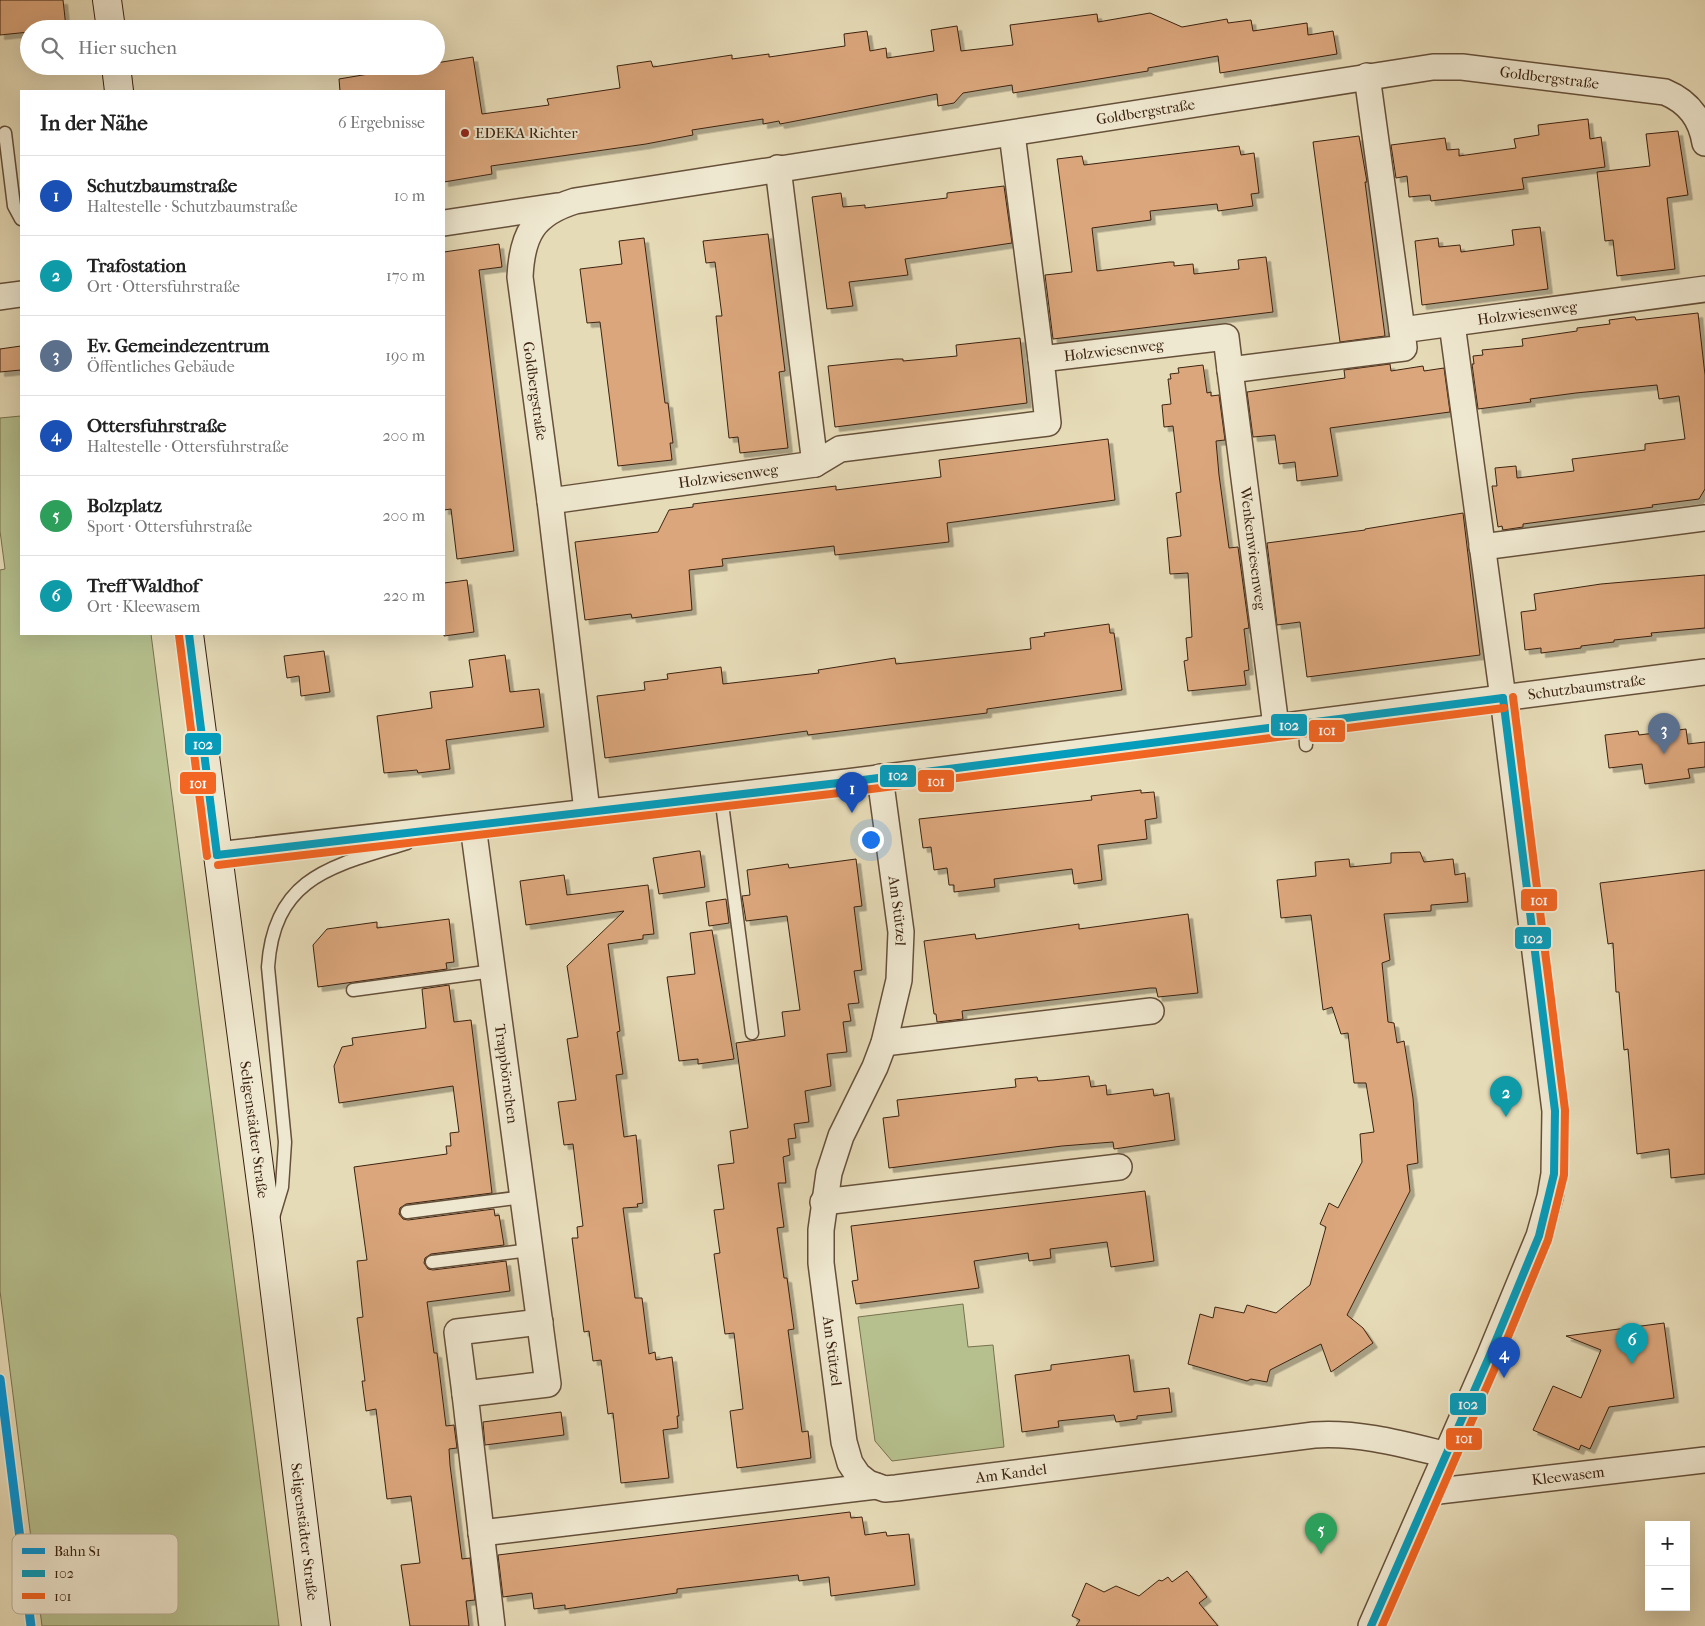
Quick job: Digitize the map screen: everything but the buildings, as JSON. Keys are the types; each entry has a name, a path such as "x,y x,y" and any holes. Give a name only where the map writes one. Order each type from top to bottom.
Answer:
{"street":[{"path":"107,0 110,20"},
{"name":"Goldbergstraße","path":"587,811 550,502 520,277 522,252 526,238 540,220 557,206 575,201 778,168 1012,134 1424,68 1462,67 1666,92 1683,101 1695,115 1705,144"},
{"path":"117,75 119,90"},
{"path":"1230,370 1404,348 1367,76"},
{"path":"1012,134 1041,359"},
{"path":"778,168 815,464"},
{"path":"445,223 557,206"},
{"name":"Holzwiesenweg","path":"1402,330 1705,289"},
{"path":"0,297 20,294"},
{"path":"1371,1626 1447,1455 1540,1236 1554,1174 1555,1111 1503,698 1452,324"},
{"name":"Holzwiesenweg","path":"550,502 815,464 840,449 1048,423 1041,359 1226,337 1230,370"},
{"name":"Wenkenwiesenweg","path":"1230,370 1276,726"},
{"path":"1482,548 1705,518"},
{"name":"Seligenstädter Straße","path":"189,635 268,1236 316,1626"},
{"name":"Schutzbaumstraße","path":"217,856 880,777 1276,726 1306,734 1503,698 1705,672"},
{"name":"Am Stützel","path":"876,1486 868,1483 854,1471 844,1442 821,1263 823,1202 829,1173 841,1136 875,1067 884,1043 896,1002 902,954 899,914 880,777"},
{"name":"Trappbörnchen","path":"464,826 493,971 548,1384 465,1394"},
{"path":"884,1043 1151,1011"},
{"path":"823,1202 1119,1167"},
{"path":"492,1626 457,1332 540,1322"},
{"name":"Am Kandel","path":"481,1533 876,1486 885,1489 896,1488 1314,1434 1366,1436 1447,1455"},
{"name":"Kleewasem","path":"1430,1492 1705,1460"}],"lane":[{"path":"4,133 14,206 20,217"},
{"path":"721,796 752,1032"},
{"path":"268,1236 282,1187 285,1142 268,966 269,941 275,922 286,904 300,889 323,872 363,856 464,826"},
{"path":"353,990 493,971"},
{"path":"407,1212 523,1197"},
{"path":"432,1262 530,1250"}],"green space":[{"path":"20,416 20,635 151,635 279,1626 42,1626 40,1614 178,1614 178,1534 30,1534 0,1291 0,570 5,569 0,531 0,418"},
{"path":"963,1304 968,1347 993,1345 1004,1447 892,1461 875,1441 858,1317"}],"rail line":[{"name":"S1","path":"0,1379 19,1534"},
{"name":"S1","path":"29,1614 31,1626"}],"transit line":[{"name":"101","path":"179,635 207,856"},
{"name":"102","path":"189,635 217,855"},
{"name":"101","path":"1382,1626 1498,1361 1548,1240 1564,1175 1565,1110 1513,697"},
{"name":"102","path":"217,855 847,782 1503,698"},
{"name":"102","path":"1371,1626 1489,1357 1539,1236 1554,1174 1555,1111 1503,698"},
{"name":"101","path":"218,865 848,792 1504,708"}],"place":[{"name":"EDEKA Richter","path":"465,133"},
{"name":"Ev. Gemeindezentrum","path":"1664,754"},
{"name":"Schutzbaumstraße","path":"852,813"},
{"name":"Trafostation","path":"1506,1117"},
{"name":"Treff Waldhof","path":"1632,1364"},
{"name":"Ottersfuhrstraße","path":"1504,1378"},
{"name":"Bolzplatz","path":"1321,1554"}]}
